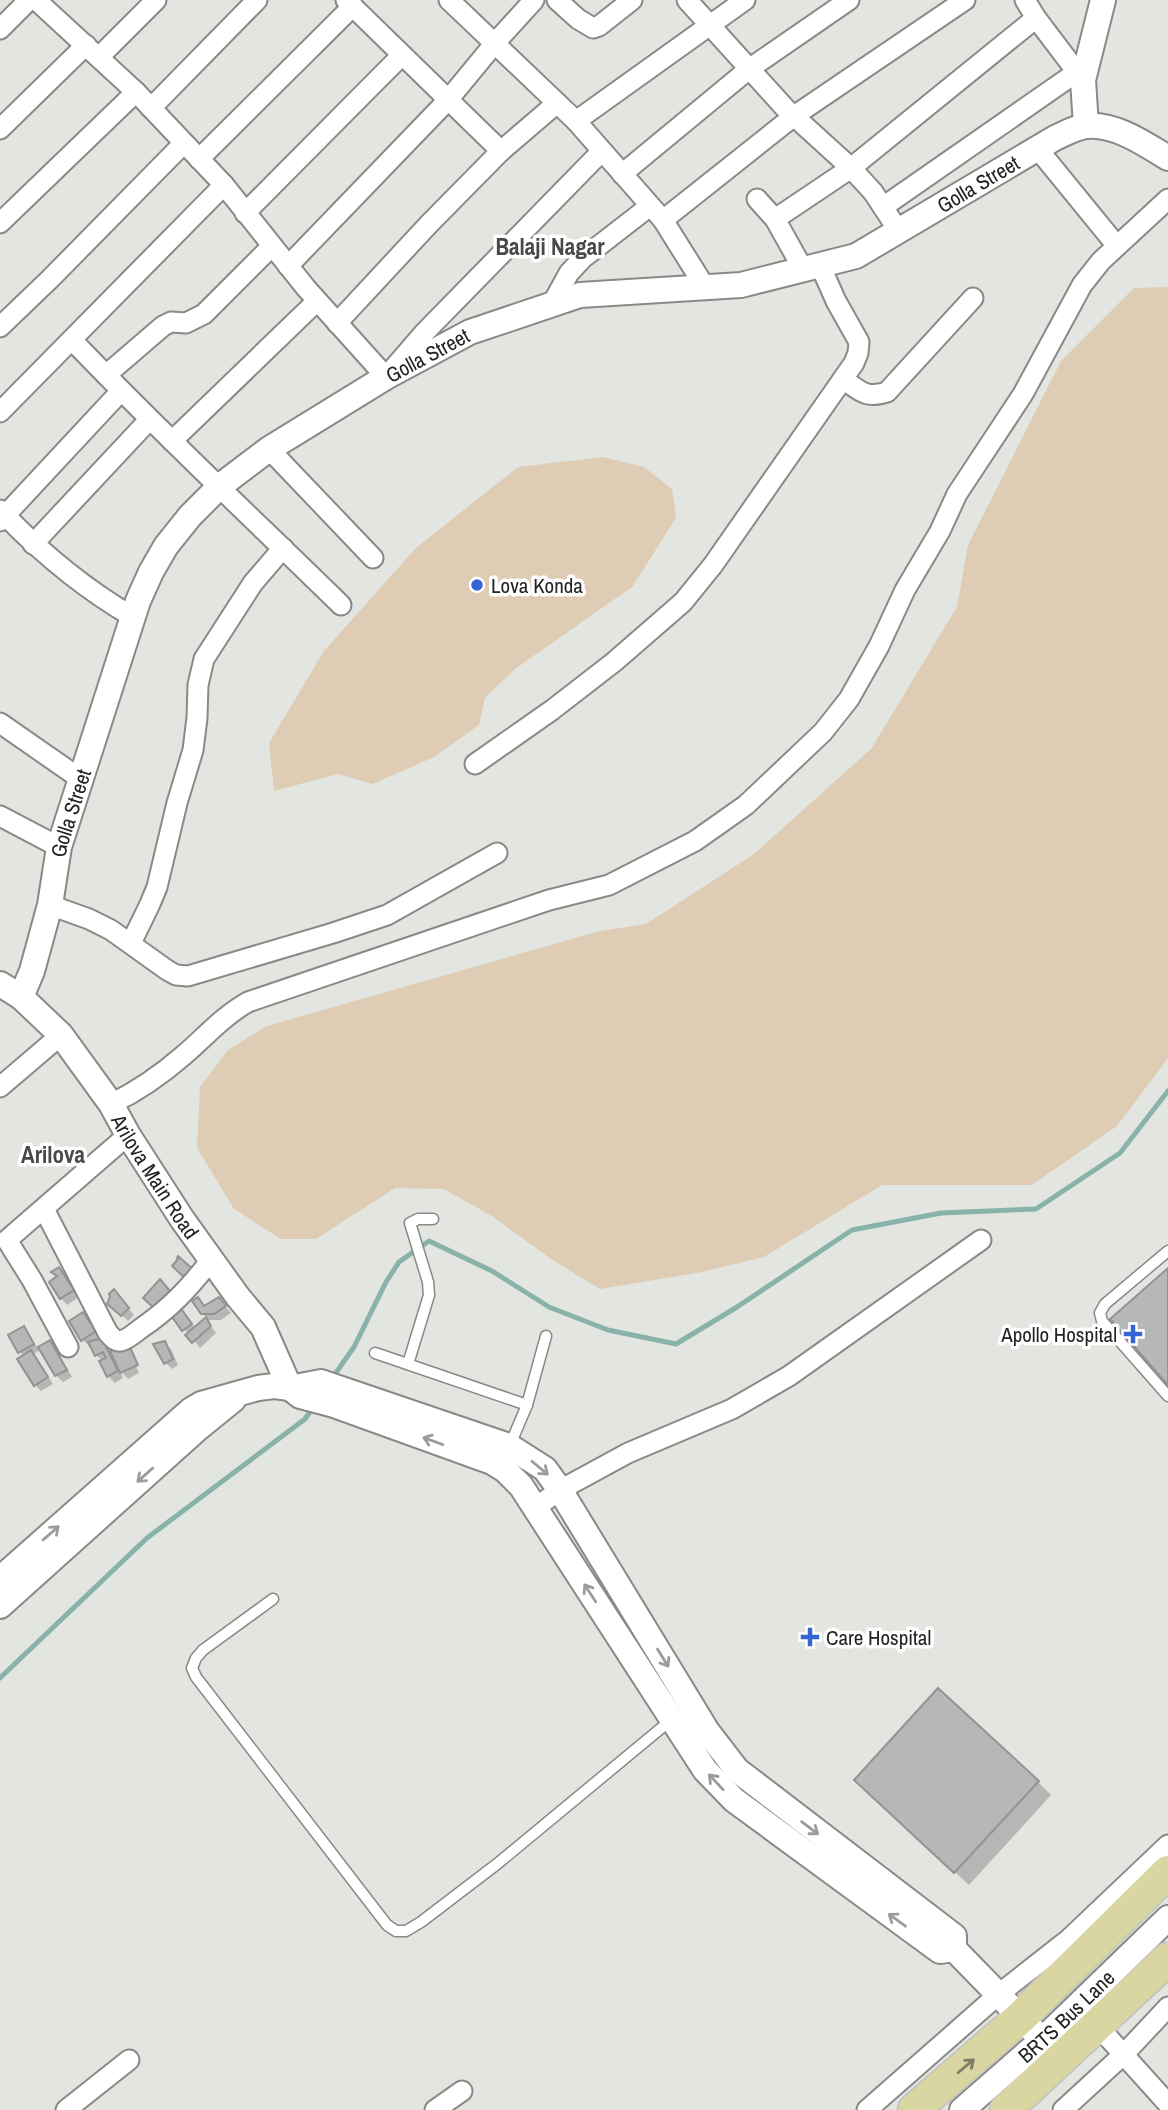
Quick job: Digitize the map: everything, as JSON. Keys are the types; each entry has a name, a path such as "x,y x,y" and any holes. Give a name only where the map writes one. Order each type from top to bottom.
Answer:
{"main road":[{"path":"914,2110 1021,2017 1168,1872"},
{"path":"1006,2110 1052,2049 1096,2024 1168,1959"}],"street":[{"path":"0,29 29,0"},
{"path":"0,129 156,0"},
{"path":"151,108 257,0"},
{"path":"449,0 576,121 656,213 705,287"},
{"path":"288,266 448,100 534,0"},
{"path":"557,0 578,19 593,28 632,0"},
{"path":"687,0 794,116 851,168 873,192 898,230"},
{"path":"576,121 745,0"},
{"path":"622,174 749,69 849,0"},
{"path":"552,304 569,273 583,258 656,213 965,0"},
{"path":"1025,0 1080,76"},
{"path":"1103,0 1080,76 1086,126 1116,130 1168,158"},
{"path":"199,159 349,3 501,151"},
{"path":"49,4 224,186 317,301 386,377 424,333 602,151"},
{"path":"775,219 851,168 1036,18"},
{"path":"245,213 402,55"},
{"path":"883,207 1080,76"},
{"path":"0,223 136,93"},
{"path":"337,323 501,151 557,103"},
{"name":"Golla Street","path":"5,987 32,971 50,905 59,847 133,617 151,572 166,546 190,516 220,486 269,449 386,377 470,332 580,295 741,285 856,256 1037,148 1086,126"},
{"path":"0,327 184,143"},
{"path":"1037,148 1117,246"},
{"path":"0,412 224,186"},
{"path":"475,764 614,662 683,602 721,555 843,379 858,353 859,342 836,301 757,199"},
{"path":"111,1104 134,1094 157,1078 232,1011 248,1002 537,904 609,885 695,841 746,804 823,732 849,698 905,590 940,531 957,494 1023,394 1082,285 1101,261 1168,199"},
{"path":"106,375 163,326 171,322 186,323 204,314 272,246"},
{"path":"843,379 861,392 874,396 887,391 973,298"},
{"path":"172,441 317,301"},
{"path":"72,340 149,420 341,605"},
{"path":"121,391 2,515 100,598 133,617"},
{"path":"33,544 149,420"},
{"path":"269,449 373,558"},
{"path":"131,943 157,887 193,750 198,685 204,659 253,583 283,548"},
{"path":"0,723 82,780"},
{"path":"0,816 59,847"},
{"path":"50,905 89,919 131,943 176,975 188,976 387,915 497,853"},
{"name":"Arilova Main Road","path":"5,987 61,1035 111,1104 182,1219 238,1297 317,1392"},
{"path":"0,1087 61,1035"},
{"path":"68,1347 32,1280 4,1243 128,1135"},
{"path":"44,1209 113,1339 120,1341 129,1337 164,1313 212,1259"},
{"path":"535,1508 560,1490 628,1453 732,1409 789,1376 981,1240"},
{"path":"0,1578 191,1410 201,1404 258,1388 274,1386 317,1392 509,1446 545,1469 560,1490 707,1731 737,1770 954,1936 954,1949 1052,2049"},
{"path":"317,1392 492,1462 505,1470 521,1486 705,1770 734,1800 940,1951 954,1949"},
{"path":"0,1606 195,1430 240,1394"},
{"path":"867,2110 999,1994 1069,1939 1168,1845"},
{"name":"BRTS Bus Lane","path":"962,2110 1052,2049 1168,1918"},
{"path":"1063,2110 1124,2054 1168,2007"},
{"path":"1096,2024 1168,2104"},
{"path":"66,2110 130,2060"},
{"path":"435,2110 462,2091"}],"lane":[{"path":"408,1364 429,1295 428,1282 410,1223 414,1220 432,1219"},
{"path":"1168,1251 1105,1304 1100,1313 1102,1321 1168,1396"},
{"path":"509,1446 527,1405 546,1336"},
{"path":"375,1353 527,1405"},
{"path":"273,1599 203,1650 192,1668 196,1677 387,1925 396,1931 406,1931 421,1922 475,1881 672,1719"}],"shaded area":[{"path":"1168,287 1168,1058 1117,1126 1032,1185 882,1185 764,1257 702,1272 600,1289 551,1259 492,1216 444,1189 395,1188 316,1239 281,1239 234,1209 197,1148 200,1087 228,1050 267,1026 600,931 646,924 754,854 871,749 957,607 968,545 1061,361 1134,288"},
{"path":"603,457 644,467 672,489 676,518 632,587 515,669 485,698 479,725 434,757 373,784 338,774 274,791 269,743 324,651 416,548 518,467"}],"building":[{"path":"178,1256 195,1271 187,1280 172,1266"},
{"path":"59,1267 74,1290 60,1299 49,1282 57,1276 51,1272"},
{"path":"1168,1268 1168,1385 1110,1319"},
{"path":"160,1279 174,1296 157,1311 143,1298"},
{"path":"114,1289 129,1308 121,1316 107,1304 109,1294"},
{"path":"198,1297 204,1306 219,1297 226,1306 214,1314 201,1314 192,1301"},
{"path":"180,1307 192,1324 182,1331 170,1314"},
{"path":"83,1312 96,1331 81,1341 69,1321"},
{"path":"206,1317 211,1326 192,1343 185,1335"},
{"path":"24,1326 34,1344 18,1353 8,1335"},
{"path":"102,1338 118,1371 107,1377 99,1361 106,1358 103,1352 95,1356 88,1342"},
{"path":"50,1340 67,1370 55,1376 38,1347"},
{"path":"165,1341 173,1359 164,1364 153,1344"},
{"path":"128,1343 138,1365 120,1373 110,1351"},
{"path":"31,1350 48,1377 34,1386 17,1359"},
{"path":"938,1688 1039,1781 954,1873 854,1780"}],"waterway":[{"path":"333,1377 354,1347 386,1282 399,1262 429,1241 492,1271 549,1307 608,1330 676,1344 737,1307 852,1230 941,1213 1036,1209 1120,1153 1168,1091"},
{"path":"0,1678 147,1538 305,1419 314,1406"}],"place":[{"name":"Lova Konda","path":"477,585"},
{"name":"Apollo Hospital","path":"1133,1334"},
{"name":"Care Hospital","path":"810,1637"}],"district":[{"name":"Balaji Nagar","path":"550,246"},
{"name":"Arilova","path":"53,1154"}]}
